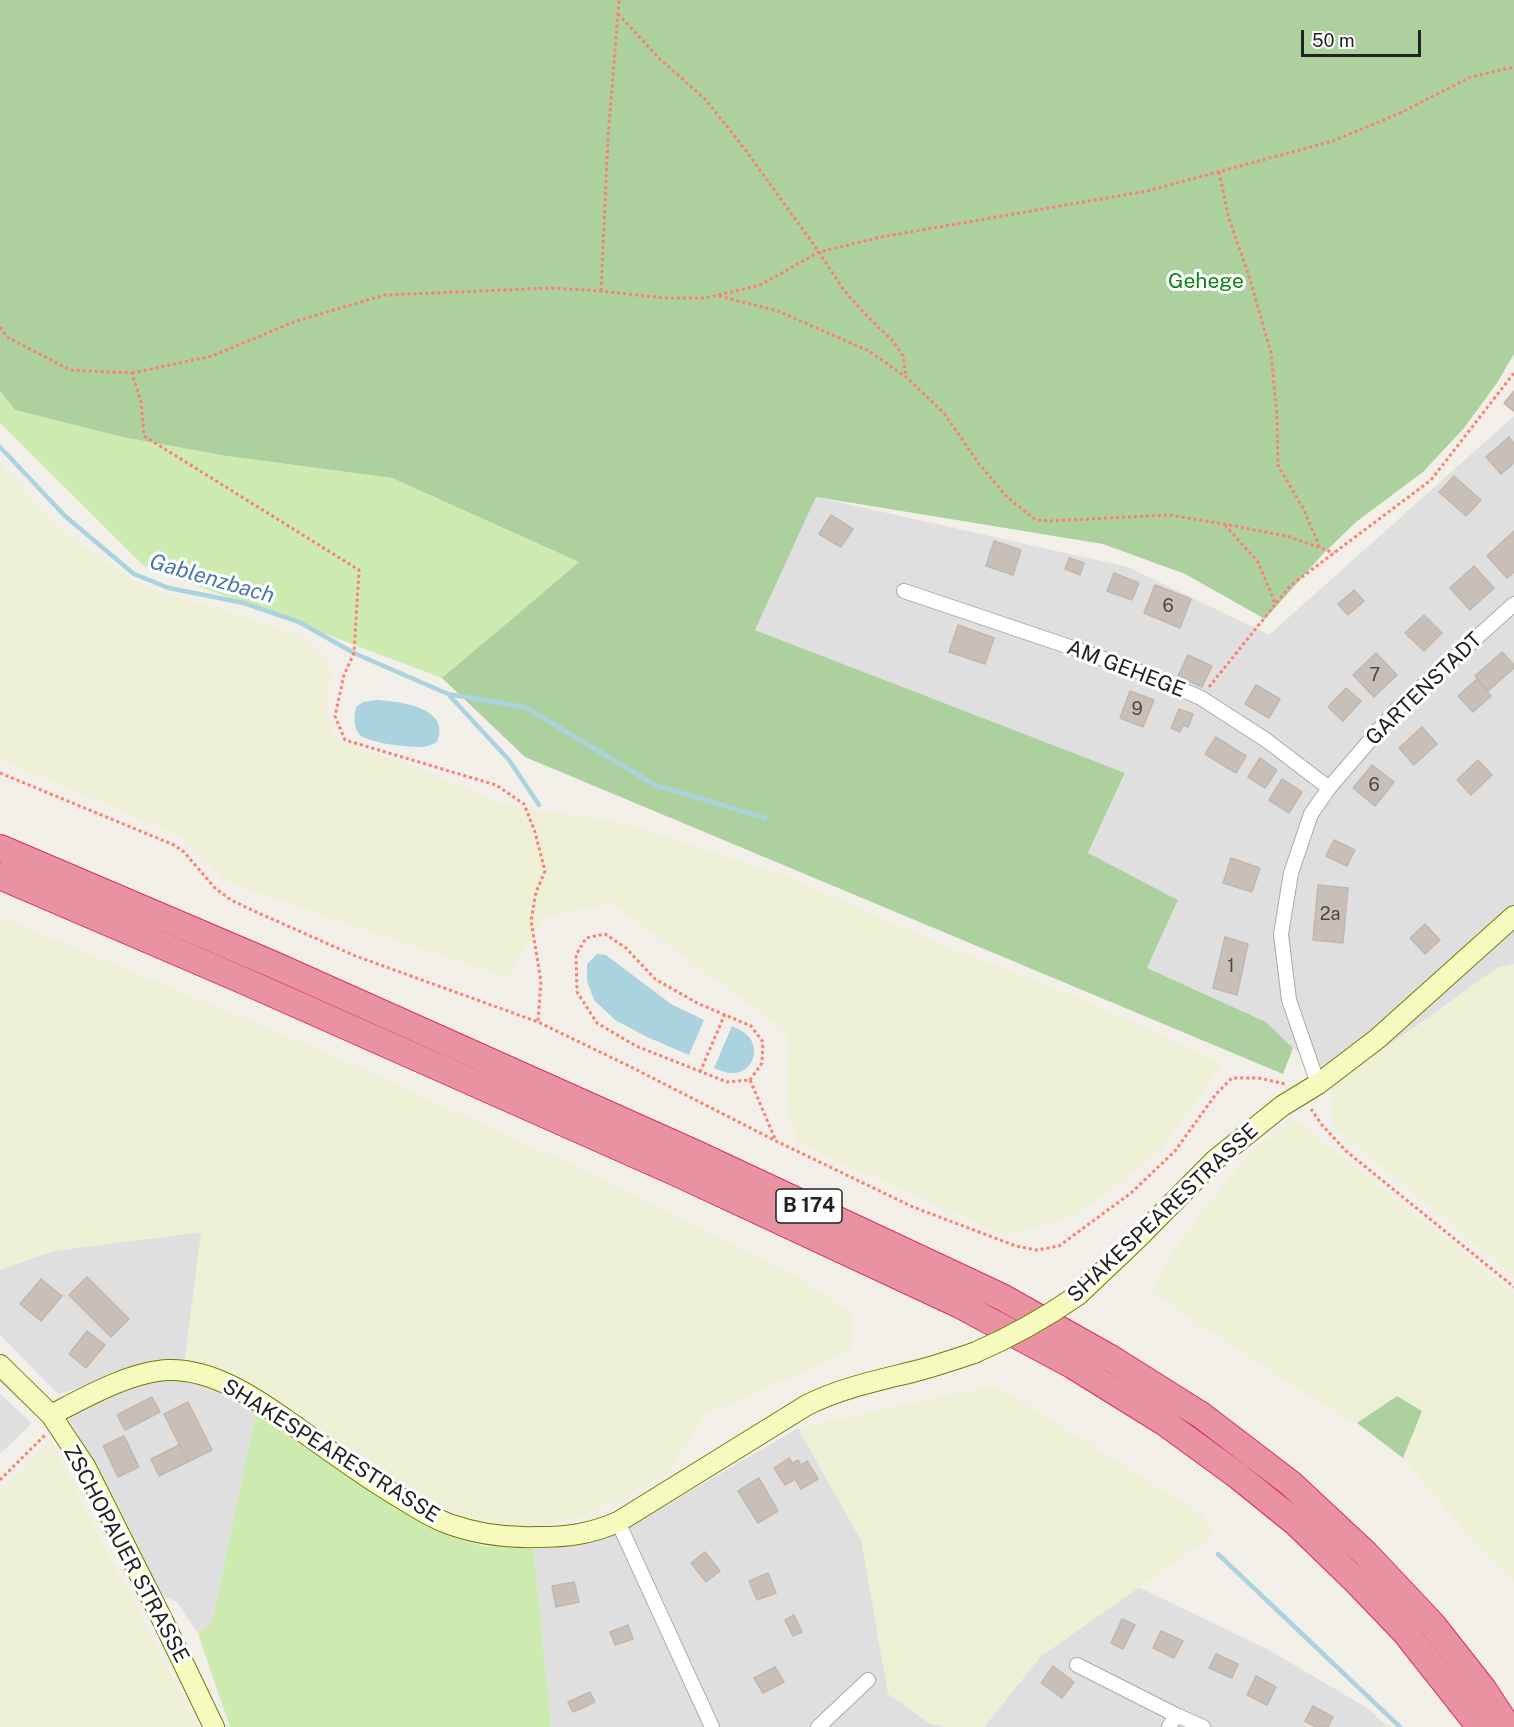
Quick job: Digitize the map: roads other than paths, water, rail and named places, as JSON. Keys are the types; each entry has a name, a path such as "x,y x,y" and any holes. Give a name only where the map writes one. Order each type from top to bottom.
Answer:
{"highway":[{"name":"B 174","path":"0,848 272,964 698,1154 1002,1297 1112,1359 1201,1415 1290,1483 1324,1514 1366,1554 1432,1624 1483,1689 1508,1727"},
{"name":"B 174","path":"0,876 242,980 677,1173 958,1304 1072,1365 1164,1422 1238,1476 1295,1522 1405,1632 1480,1727"}],"street":[{"name":"AM GEHEGE","path":"904,591 1076,649 1150,676 1201,698 1266,740 1329,788"},
{"name":"GARTENSTADT","path":"1318,1084 1289,1000 1281,934 1291,873 1311,814 1329,788 1396,710 1514,604"},
{"name":"SHAKESPEARESTRASSE","path":"54,1419 91,1395 142,1374 157,1371 186,1371 201,1374 242,1392 267,1407 394,1495 448,1524 474,1531 524,1538 576,1535 597,1531 618,1522 822,1397 974,1353 1006,1340 1050,1315 1078,1295 1215,1160 1282,1106 1318,1084 1377,1039 1514,916"},
{"name":"ZSCHOPAUER STRASSE","path":"0,1365 54,1419 85,1466 214,1727"},
{"path":"618,1522 712,1727"},
{"path":"1077,1665 1172,1721 1203,1727"},
{"path":"818,1727 868,1680"}],"water":[{"path":"376,700 409,704 430,714 437,721 440,730 437,742 422,747 413,747 387,744 363,737 355,725 356,707 363,702"},
{"path":"597,954 606,955 671,1004 704,1020 689,1055 615,1020 594,1000 587,981 587,964"},
{"path":"732,1026 749,1038 754,1052 748,1067 732,1073 714,1068"}],"waterway":[{"name":"Gablenzbach","path":"0,447 65,516 134,574 169,588 244,603 299,622 354,653 448,694 525,707 655,785 765,818"},
{"name":"Gablenzbach","path":"448,694 509,760 539,805"},
{"path":"1218,1554 1400,1727"}],"park label":[{"name":"Gehege","path":"1206,282"}]}
